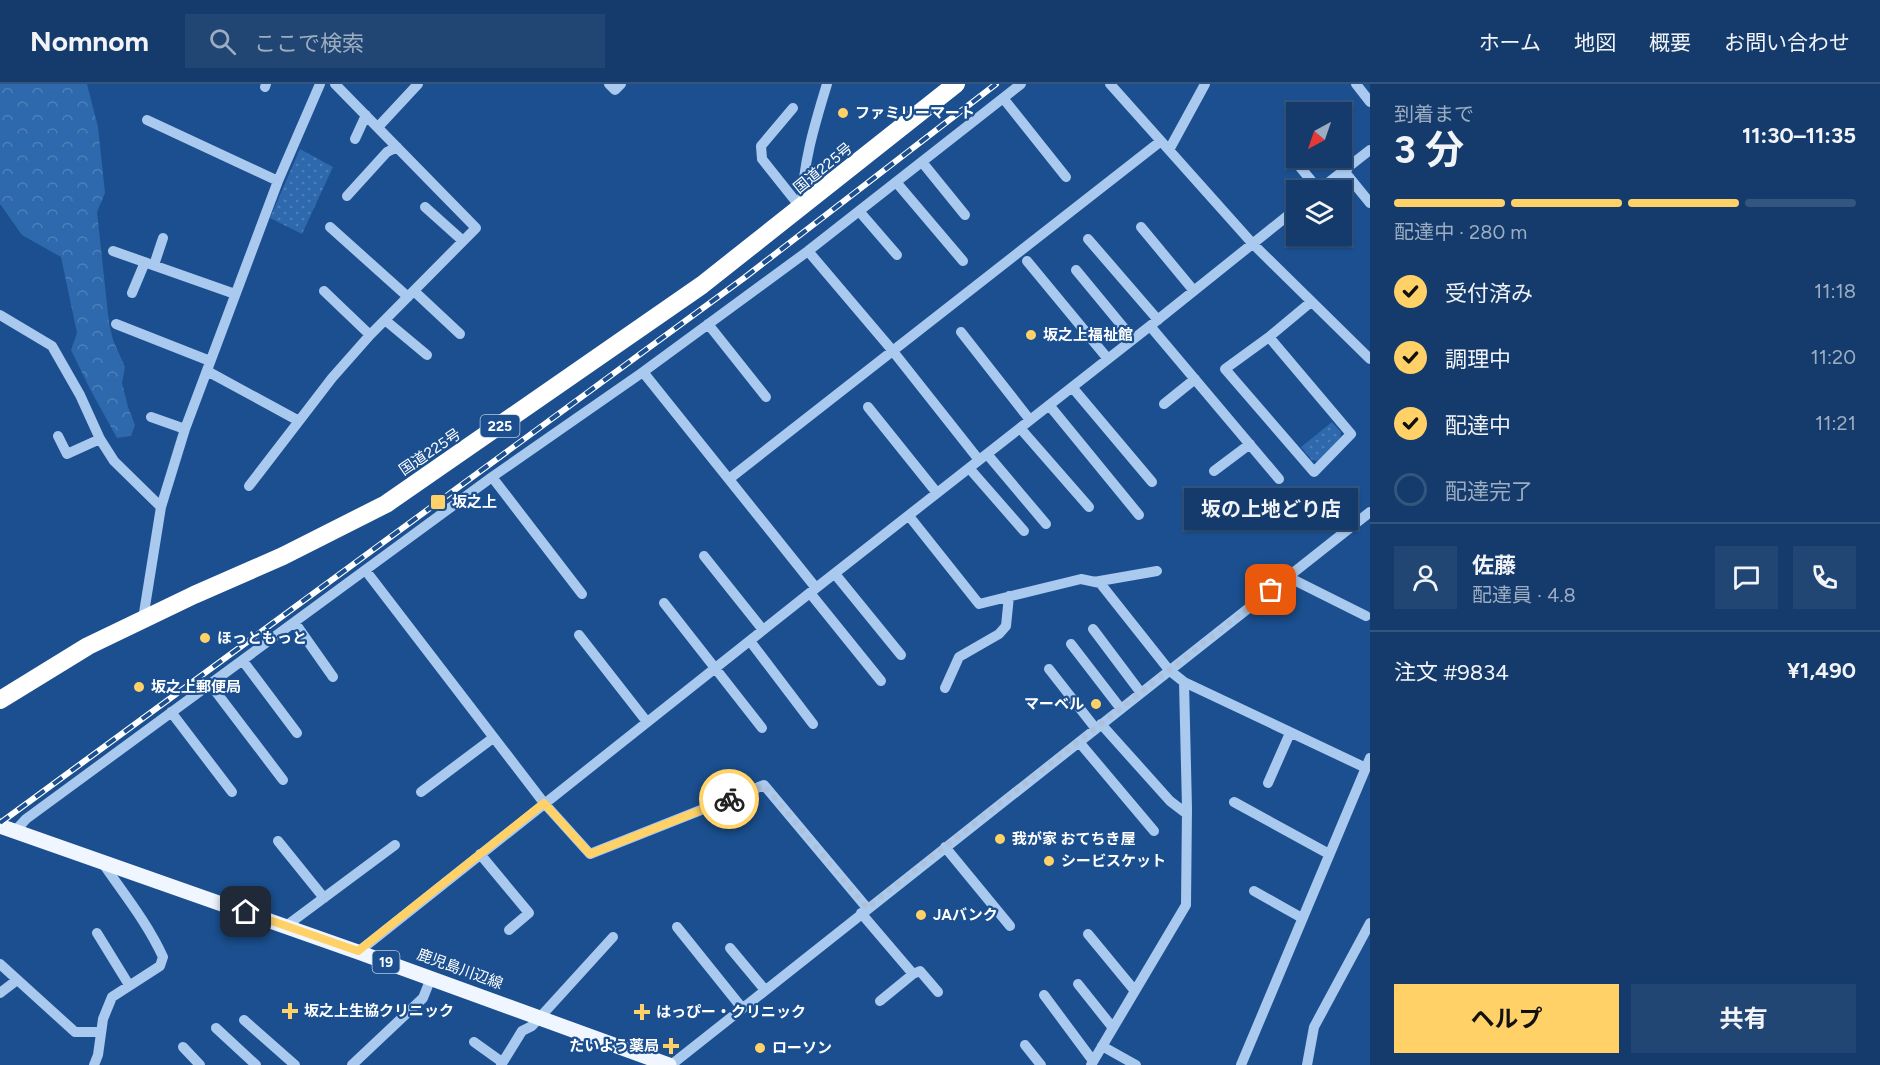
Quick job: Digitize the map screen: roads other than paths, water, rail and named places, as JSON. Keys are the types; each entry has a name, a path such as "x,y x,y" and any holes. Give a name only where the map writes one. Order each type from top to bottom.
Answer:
{"highway":[{"name":"国道225号","path":"0,700 88,646 386,504 702,285 956,84"}],"main road":[{"name":"鹿児島川辺線","path":"0,826 358,951 670,1065"}],"street":[{"path":"143,619 161,507 184,429 278,181 320,84"},
{"path":"249,486 332,378 370,335 476,228 335,84"},
{"path":"378,127 418,84"},
{"path":"609,84 615,90 621,84"},
{"path":"801,208 816,118 827,84"},
{"path":"15,831 26,819 492,477 643,372 808,251 1021,84"},
{"path":"1110,84 1252,243 1370,359"},
{"path":"1356,84 1370,102"},
{"path":"1169,150 1201,86"},
{"path":"1003,98 1066,177"},
{"path":"793,108 761,146 762,159 801,208"},
{"path":"355,140 366,116"},
{"path":"147,120 278,181"},
{"path":"729,479 1161,141"},
{"path":"347,196 387,152 397,147"},
{"path":"1332,180 1370,150"},
{"path":"922,162 965,215"},
{"path":"1301,168 1311,180"},
{"path":"1346,169 1370,203"},
{"path":"896,182 963,261"},
{"path":"425,207 463,241"},
{"path":"859,211 897,255"},
{"path":"358,951 1286,217"},
{"path":"330,227 460,334"},
{"path":"1141,227 1194,291"},
{"path":"132,293 163,238"},
{"path":"1088,239 1195,379 1280,479"},
{"path":"113,251 235,294"},
{"path":"808,251 983,457 1046,524"},
{"path":"1026,261 1108,359"},
{"path":"1076,270 1133,339"},
{"path":"324,291 370,335"},
{"path":"1269,337 1351,434 1314,472 1225,369 1311,302"},
{"path":"385,320 427,355"},
{"path":"2,321 52,346 80,395 100,439 114,461 161,507"},
{"path":"116,324 209,366 299,421"},
{"path":"708,324 766,397"},
{"path":"961,332 1030,420"},
{"path":"643,372 729,479 881,681"},
{"path":"1164,404 1195,379"},
{"path":"1072,387 1151,475"},
{"path":"1048,405 1139,515"},
{"path":"868,408 937,493"},
{"path":"151,417 184,429"},
{"path":"1020,428 1089,507"},
{"path":"58,436 67,454 100,439"},
{"path":"1214,471 1250,444"},
{"path":"969,468 1024,531"},
{"path":"492,477 582,594"},
{"path":"670,1065 1370,512"},
{"path":"909,516 979,604 1081,579 1100,583 1169,670 1184,682 1290,733 1368,763 1241,1065"},
{"path":"704,556 763,630"},
{"path":"366,571 544,803 590,854 764,785 913,974"},
{"path":"1093,582 1157,571"},
{"path":"835,574 901,655"},
{"path":"1288,577 1366,616"},
{"path":"945,688 959,657 999,634 1005,626 1009,596"},
{"path":"664,603 762,728"},
{"path":"295,622 333,677"},
{"path":"1093,629 1141,693"},
{"path":"579,635 647,722"},
{"path":"750,641 813,724"},
{"path":"1071,644 1121,709"},
{"path":"243,661 297,733"},
{"path":"1049,669 1099,727 1170,801 1187,814"},
{"path":"1044,995 1092,1063 1186,905 1187,814 1184,682"},
{"path":"210,684 283,780"},
{"path":"171,712 232,792"},
{"path":"1268,783 1290,733"},
{"path":"421,792 493,738"},
{"path":"1079,742 1154,831"},
{"path":"1234,802 1329,854"},
{"path":"278,841 324,898"},
{"path":"286,926 395,845"},
{"path":"945,847 1010,926"},
{"path":"480,854 529,913 509,930"},
{"path":"94,1065 98,1055 103,1019 112,997 160,966 163,957 141,917 102,862"},
{"path":"1254,891 1302,918"},
{"path":"1307,1065 1314,1027 1365,942 1370,923"},
{"path":"677,927 742,1008"},
{"path":"97,933 129,985"},
{"path":"1088,934 1135,991"},
{"path":"474,1042 502,1063 522,1031 532,1026 613,937"},
{"path":"730,948 765,990"},
{"path":"0,964 75,1032 100,1032"},
{"path":"880,1001 920,971 938,992"},
{"path":"352,1065 423,998 431,978"},
{"path":"0,993 17,980"},
{"path":"1078,984 1113,1028"},
{"path":"244,1020 282,1061 296,1065"},
{"path":"216,1029 256,1065"},
{"path":"1025,1045 1041,1065"},
{"path":"1102,1046 1136,1065"},
{"path":"183,1047 200,1065"}],"railway":[{"path":"0,823 744,278 996,84"}],"place":[{"name":"ファミリーマート","path":"843,113"},
{"name":"坂之上福祉館","path":"1031,335"},
{"name":"坂之上","path":"438,502"},
{"name":"坂の上地どり店","path":"1271,590"},
{"name":"ほっともっと","path":"205,638"},
{"name":"坂之上郵便局","path":"139,687"},
{"name":"マーベル","path":"1096,704"},
{"name":"我が家 おてちき屋","path":"1000,839"},
{"name":"シービスケット","path":"1049,861"},
{"name":"JAバンク","path":"921,915"},
{"name":"坂之上生協クリニック","path":"290,1011"},
{"name":"はっぴー・クリニック","path":"642,1012"},
{"name":"たいよう薬局","path":"671,1046"},
{"name":"ローソン","path":"760,1048"}]}
